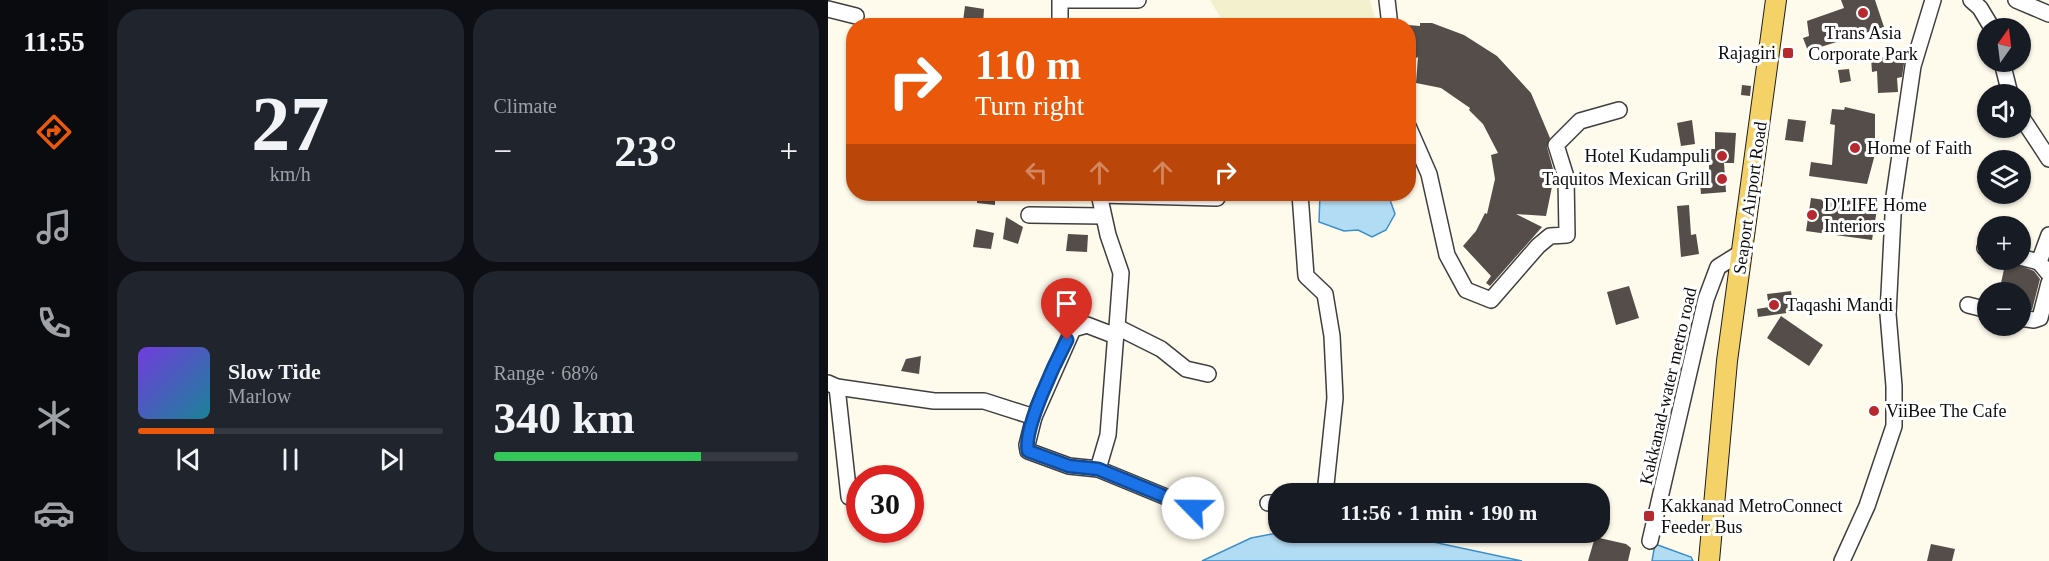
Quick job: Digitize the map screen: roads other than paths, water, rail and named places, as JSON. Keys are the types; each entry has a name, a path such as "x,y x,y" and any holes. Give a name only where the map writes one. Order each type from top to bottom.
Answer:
{"main road":[{"name":"Seaport Airport Road","path":"1709,561 1724,396 1776,0"}],"street":[{"path":"1060,0 1060,18"},
{"path":"1067,0 1138,0"},
{"path":"1387,0 1389,18"},
{"path":"1842,561 1867,506 1894,426 1894,386 1888,314 1894,196 1913,66 1933,0"},
{"path":"1971,0 1986,18"},
{"path":"2016,0 2049,14"},
{"path":"828,9 856,16"},
{"path":"1416,144 1429,174 1447,255 1466,290 1491,300 1538,246 1550,236 1567,235 1566,177 1556,145 1580,121 1618,110"},
{"path":"2031,132 2049,159"},
{"path":"1098,469 1108,435 1121,273 1100,201"},
{"path":"1301,201 1306,276 1325,294 1332,336 1335,398 1326,483"},
{"path":"1029,215 1103,216"},
{"path":"2039,262 2049,235"},
{"name":"Kakkanad-water metro road","path":"1650,541 1706,299 1718,267 1742,252"},
{"path":"2031,260 2039,262 2049,274"},
{"path":"2031,320 2040,318 2049,283"},
{"path":"1968,305 1977,307"},
{"path":"1117,329 1113,335 1087,325 1073,329 1034,417 1027,444 1028,451 1069,466 1098,469 1193,508"},
{"path":"1117,329 1161,349 1186,369 1208,374"},
{"path":"846,477 832,385 914,399 984,401 1034,417"}],"water":[{"path":"1320,201 1390,201 1395,214 1386,230 1372,237 1358,230 1344,231 1319,222"},
{"path":"1268,535 1268,543 1438,543 1522,561 1202,561 1251,538"},
{"path":"1655,544 1691,557 1693,561 1652,561"}],"place":[{"name":"Trans Asia Corporate Park","path":"1863,13"},
{"name":"Rajagiri","path":"1788,53"},
{"name":"Home of Faith","path":"1855,148"},
{"name":"Hotel Kudampuli","path":"1722,156"},
{"name":"Taquitos Mexican Grill","path":"1722,179"},
{"name":"D'LIFE Home Interiors","path":"1812,215"},
{"name":"Taqashi Mandi","path":"1774,305"},
{"name":"ViiBee The Cafe","path":"1874,411"},
{"name":"Kakkanad MetroConnect Feeder Bus","path":"1649,516"}]}
